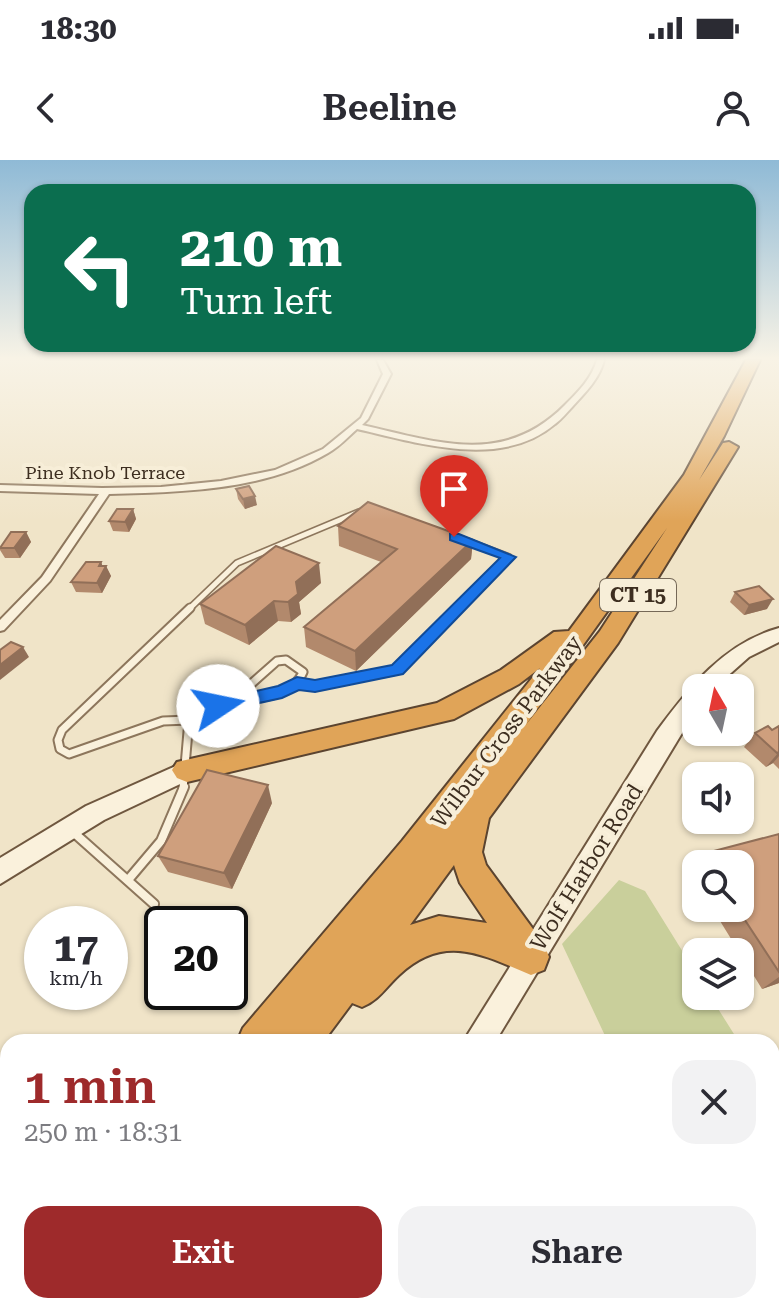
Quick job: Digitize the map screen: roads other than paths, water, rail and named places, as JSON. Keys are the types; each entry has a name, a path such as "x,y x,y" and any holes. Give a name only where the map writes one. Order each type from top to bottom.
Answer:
{"highway":[{"name":"Wilbur Cross Parkway","path":"264,1034 349,933 603,603 691,474 724,414"},
{"name":"Wilbur Cross Parkway","path":"306,1034 477,813 648,579 707,486 747,414"},
{"path":"187,770 428,717 459,706 535,661 603,603"},
{"path":"477,813 468,841 468,861 531,957"},
{"path":"311,1034 343,1011 389,959 416,939 455,931 489,939 531,957"},
{"path":"253,1034 349,933"}],"street":[{"name":"Pine Knob Terrace","path":"0,488 178,491 237,483 330,448 359,427 367,414"},
{"path":"359,427 475,448 519,443 542,433 562,414"},
{"path":"0,627 46,579 106,491"},
{"path":"716,674 734,657 779,634"},
{"name":"Wolf Harbor Road","path":"483,1034 682,713"},
{"path":"0,872 69,828 187,770"}],"lane":[{"path":"233,700 277,661 299,666 303,677 282,692 233,700 189,720 163,721 69,754 60,749 58,740 62,730 237,563 372,507"},
{"path":"297,683 315,686 397,670 509,557 454,537"},
{"path":"128,880 151,859 183,803 187,770 185,732 189,720"},
{"path":"69,828 154,904"}]}
